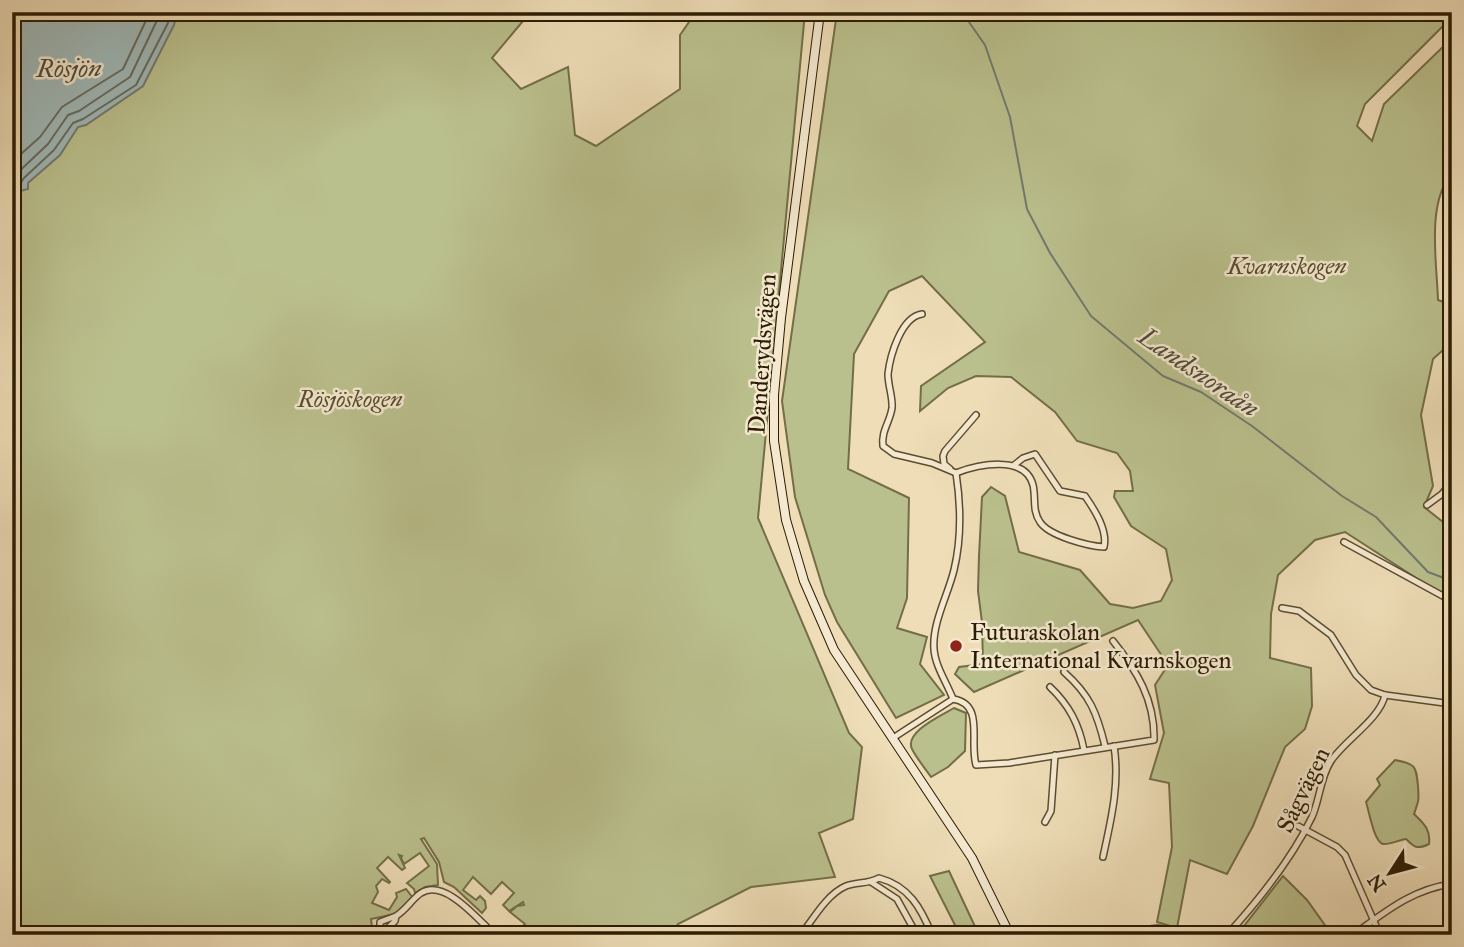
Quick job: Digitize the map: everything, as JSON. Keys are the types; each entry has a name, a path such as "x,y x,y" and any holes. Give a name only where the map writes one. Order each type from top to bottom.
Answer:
{"main road":[{"name":"Danderydsvägen","path":"820,12 781,318 774,395 774,441 788,529 813,603 834,650 972,858 1010,935"}],"street":[{"path":"922,314 916,315 906,325 891,359 888,383 892,406 882,436 883,446 894,454 932,463 956,473 973,466 1013,466 1024,470 1030,478 1034,493 1035,513 1044,528 1064,538 1104,547 1105,534 1084,496 1060,491 1035,454 1023,458 1013,466"},
{"path":"953,699 934,648 935,631 954,570 961,536 956,473 944,464 943,456 950,443 976,415"},
{"path":"1427,505 1442,494 1452,481"},
{"path":"1344,542 1452,601"},
{"path":"1282,608 1299,611 1331,635 1360,681 1371,690 1385,695 1452,704"},
{"path":"893,738 953,699 969,706 974,720 973,756 976,765 1009,763 1154,740 1155,721 1143,685 1133,666 1113,641"},
{"path":"1063,673 1080,688 1092,706 1105,746"},
{"path":"1050,687 1073,714 1084,750"},
{"name":"Sågvägen","path":"1227,935 1252,909 1305,829 1330,763 1380,708 1385,695"},
{"path":"1103,858 1116,794 1118,769 1114,746"},
{"path":"1045,822 1051,811 1055,755"},
{"path":"1298,826 1337,847 1345,855 1380,935"},
{"path":"801,935 834,894 850,885 871,883 878,878 909,893 932,935"},
{"path":"871,883 897,899 917,935"},
{"path":"1353,935 1398,902 1434,886 1452,884"},
{"path":"396,916 421,893 436,889 451,895 495,935"},
{"path":"1143,932 1153,927 1185,935"}],"green space":[{"name":"Rösjöskogen","path":"12,12 514,12 523,21 492,58 521,89 568,67 575,135 596,146 680,89 680,35 696,12 805,12 758,518 849,733 862,747 853,819 819,833 835,877 751,887 678,924 670,935 514,935 525,924 510,912 517,906 524,905 523,902 509,911 503,905 514,893 502,882 491,894 473,877 463,890 476,900 480,896 485,901 486,908 482,913 454,887 444,882 439,862 424,838 421,839 437,864 438,885 425,887 415,893 407,883 429,866 420,853 404,864 402,856 399,855 405,868 402,870 388,857 377,868 390,882 382,879 376,886 378,892 372,903 389,910 397,897 396,893 406,889 413,898 395,914 371,919 372,927 380,935 12,935"},
{"name":"Kvarnskogen","path":"837,12 1452,12 1452,17 1365,104 1357,126 1372,141 1384,104 1452,38 1452,174 1439,200 1435,252 1438,300 1452,305 1452,342 1433,359 1421,415 1433,486 1424,507 1443,522 1452,522 1452,598 1441,594 1345,532 1315,540 1278,575 1271,614 1270,658 1311,668 1312,706 1305,729 1285,747 1253,826 1227,874 1190,860 1177,928 1157,922 1172,847 1169,783 1150,779 1164,733 1155,685 1168,665 1138,620 974,692 955,674 959,667 983,664 978,591 979,556 982,497 991,487 1005,496 1019,552 1080,570 1110,604 1133,608 1161,601 1172,580 1166,549 1131,526 1114,497 1115,491 1133,491 1130,471 1117,453 1077,441 1055,412 1011,377 976,376 948,388 920,411 921,386 985,342 922,276 889,291 854,354 848,469 909,498 907,598 897,628 927,637 920,664 944,695 896,718 837,622 825,595 795,497 782,401"},
{"path":"954,708 966,713 965,751 948,767 931,777 912,749 913,737 925,725"},
{"path":"1395,760 1414,767 1418,803 1414,814 1428,830 1429,844 1425,846 1416,847 1406,839 1383,844 1374,832 1366,802 1380,785 1377,779"},
{"path":"949,871 979,935 960,935 930,876"},
{"path":"1283,876 1307,900 1332,935 1237,935"}],"water":[{"name":"Rösjön","path":"12,12 177,12 174,25 143,86 86,125 78,127 60,155 28,183 28,189 12,193"}],"waterway":[{"name":"Landsnoraån","path":"962,12 985,45 1010,117 1027,209 1050,253 1091,316 1163,376 1201,392 1252,426 1342,496 1376,517 1428,572 1452,581"}],"place":[{"name":"Futuraskolan International Kvarnskogen","path":"956,646"}]}
